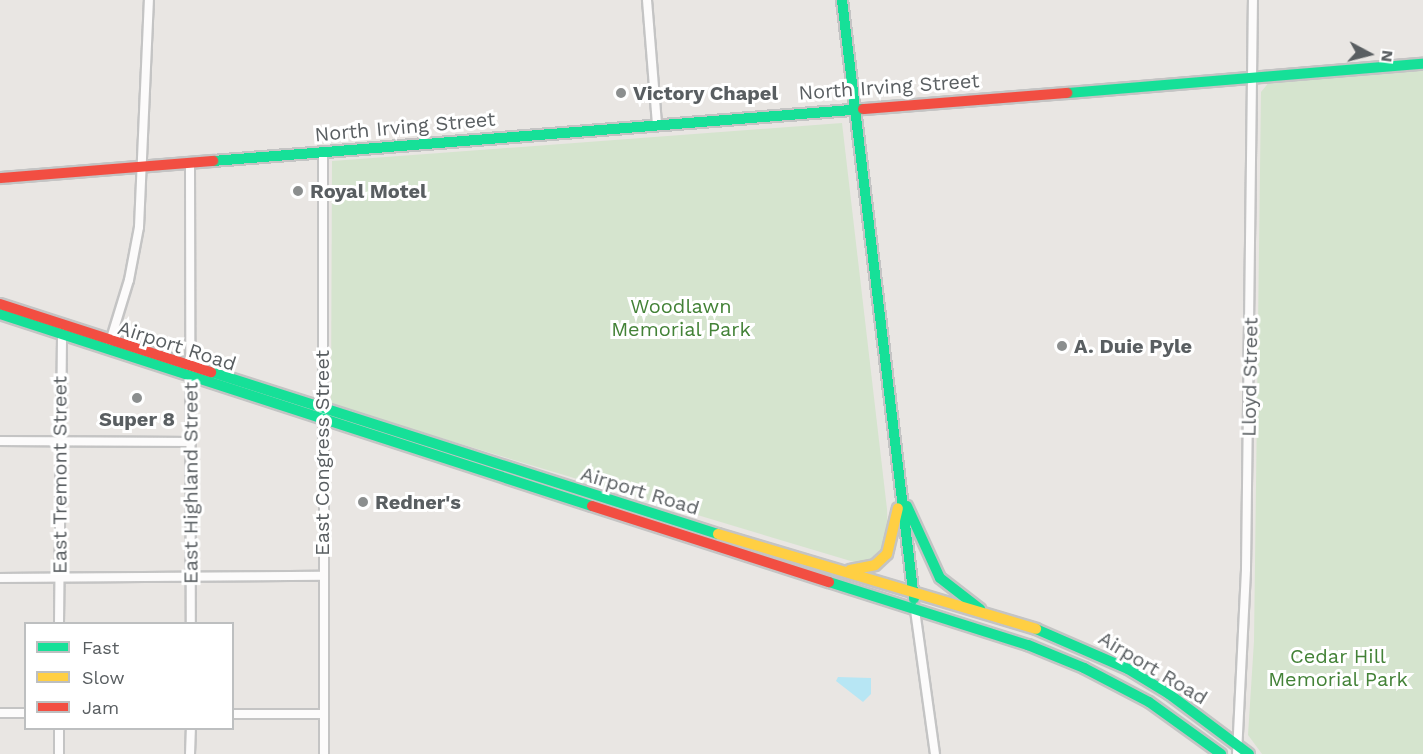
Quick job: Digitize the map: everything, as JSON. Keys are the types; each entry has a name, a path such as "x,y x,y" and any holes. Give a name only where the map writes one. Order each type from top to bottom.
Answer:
{"main road":[{"path":"842,0 915,609"},
{"name":"North Irving Street","path":"0,178 855,107 1423,64"},
{"name":"Airport Road","path":"0,304 62,331 191,374 1028,645 1084,668 1149,702 1221,754"},
{"name":"Airport Road","path":"0,314 109,343 191,374"},
{"name":"Airport Road","path":"323,417 842,570 989,615 1086,648 1117,663 1238,742 1249,754"},
{"path":"842,570 875,566 888,554 900,489"},
{"path":"900,489 925,552 940,578 989,615"}],"street":[{"path":"109,343 136,252 149,0"},
{"path":"647,0 657,124"},
{"name":"Lloyd Street","path":"1237,754 1246,569 1255,77 1253,0"},
{"name":"East Congress Street","path":"323,152 324,754"},
{"name":"East Highland Street","path":"190,162 191,622"},
{"name":"East Tremont Street","path":"59,622 62,331"},
{"path":"0,441 191,442"},
{"path":"0,578 322,576"},
{"path":"915,609 934,754"},
{"path":"0,713 24,713"},
{"path":"234,714 324,714"},
{"path":"59,730 59,754"},
{"path":"190,754 191,730"}],"green space":[{"name":"Cedar Hill Memorial Park","path":"1423,69 1423,754 1262,754 1248,735 1254,641 1261,92 1270,81"},
{"name":"Woodlawn Memorial Park","path":"842,123 887,509 888,539 873,560 854,562 331,405 332,161"}],"water":[{"path":"838,677 871,678 871,694 863,702 836,681"}],"traffic: fast":[{"path":"842,0 914,599"},
{"path":"1067,93 1423,64"},
{"path":"213,161 863,109"},
{"path":"0,314 592,506"},
{"path":"211,372 718,534"},
{"path":"907,506 940,578 980,609"},
{"path":"829,582 1028,645 1084,668 1149,702 1221,754"},
{"path":"1036,629 1128,669 1169,694 1249,754"}],"traffic: slow":[{"path":"850,570 875,565 887,554 898,508"},
{"path":"718,534 1036,629"}],"traffic: jam":[{"path":"863,109 1067,93"},
{"path":"0,178 213,161"},
{"path":"0,304 211,372"},
{"path":"592,506 829,582"}],"place":[{"name":"Victory Chapel","path":"621,93"},
{"name":"Royal Motel","path":"298,191"},
{"name":"A. Duie Pyle","path":"1062,346"},
{"name":"Super 8","path":"137,398"},
{"name":"Redner's","path":"363,502"}]}
